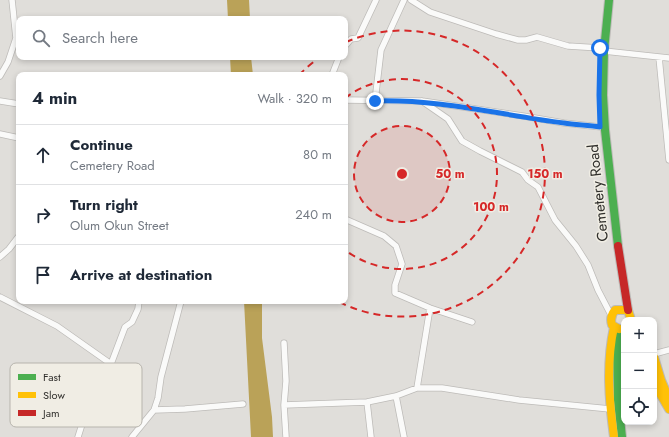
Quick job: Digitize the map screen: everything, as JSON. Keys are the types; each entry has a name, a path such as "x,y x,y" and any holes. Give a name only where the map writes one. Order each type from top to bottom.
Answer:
{"main road":[{"name":"Cemetery Road","path":"605,0 599,95 600,127 625,309"},
{"name":"Cemetery Road","path":"609,0 602,49 603,95 605,130 625,309"},
{"path":"620,328 610,320 611,315 615,310 625,309 629,317"},
{"path":"614,437 610,409 608,366 610,343 620,328"},
{"path":"620,328 617,344 617,357 618,400 622,437"},
{"path":"657,367 669,399"},
{"path":"657,388 669,409"}],"street":[{"path":"0,76 5,68 16,38 12,0"},
{"path":"348,42 351,39 358,38 376,0"},
{"path":"375,101 381,50 404,0"},
{"path":"411,0 430,12 474,28 518,40 538,37 568,46 669,58"},
{"path":"659,57 669,160"},
{"path":"333,72 338,60"},
{"path":"348,100 422,101 523,116 564,124 600,127"},
{"path":"0,101 16,104"},
{"path":"422,101 448,119 462,141 522,172 528,180 538,187 555,220 576,246 588,265 598,290 611,315"},
{"path":"0,134 16,137"},
{"path":"348,220 384,236 396,246 402,264 396,285 396,293 430,308 472,322"},
{"path":"0,256 9,249 16,240"},
{"path":"0,297 57,326 110,363"},
{"path":"111,363 125,327 132,322 138,310 139,304"},
{"path":"142,425 154,410 158,398 161,377 180,304"},
{"path":"417,388 430,308"},
{"path":"284,342 286,381 284,405 286,437"},
{"path":"657,353 669,350"},
{"path":"284,405 367,402 396,396 417,388 442,388 519,400 610,409"},
{"path":"396,396 404,437"},
{"path":"367,402 370,437"},
{"path":"154,410 243,404"},
{"path":"78,437 81,427"},
{"path":"132,437 140,427"}],"shaded area":[{"path":"227,0 249,0 250,16 228,16"},
{"path":"230,60 251,60 253,72 231,72"},
{"path":"244,304 262,304 262,338 272,417 273,437 251,437"}],"traffic: fast":[{"path":"609,0 604,51 603,95 605,130 618,246"},
{"path":"621,332 617,344 618,400 622,437"}],"traffic: slow":[{"path":"619,329 611,323 611,317 615,310 628,310 630,317"},
{"path":"614,327 611,341 609,368 614,437"},
{"path":"657,367 669,399"},
{"path":"657,388 669,409"}],"traffic: jam":[{"path":"618,246 628,310"}],"route":[{"path":"375,101 422,101 523,116 564,124 600,127 600,48"}]}
